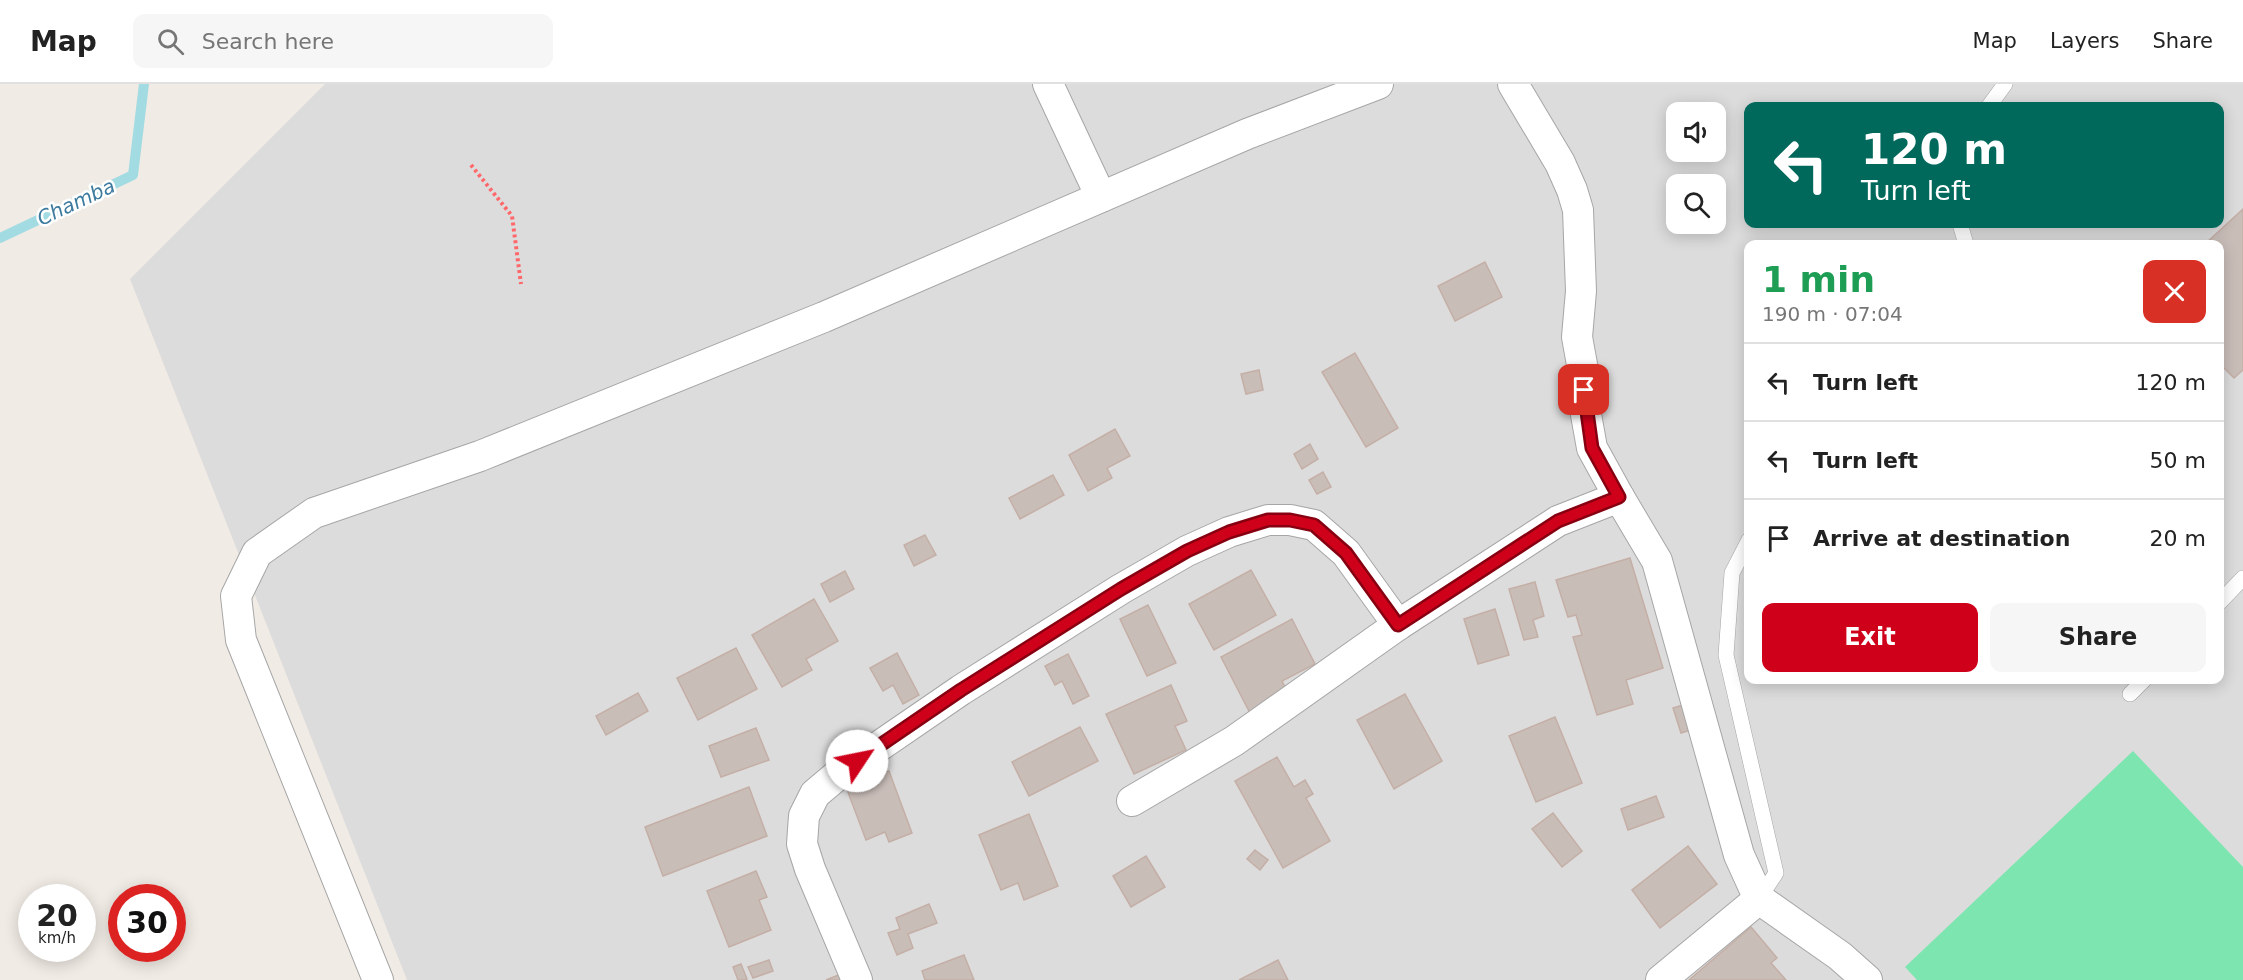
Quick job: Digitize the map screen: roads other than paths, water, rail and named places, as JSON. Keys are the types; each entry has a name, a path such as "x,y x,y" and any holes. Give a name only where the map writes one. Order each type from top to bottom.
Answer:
{"street":[{"path":"1048,84 1101,197"},
{"path":"378,980 241,640 236,596 257,554 314,513 480,456 824,317 1247,134 1378,84"},
{"path":"1513,84 1560,163 1578,210 1581,291 1577,337 1583,370 1585,410 1592,448 1657,561 1738,855 1759,898 1840,956 1867,980"},
{"path":"1131,801 1234,741 1398,625 1558,521 1619,497"},
{"path":"856,980 802,844 804,816 815,794 840,773 961,690 1121,589 1187,551 1229,532 1268,520 1290,520 1314,525 1346,553 1398,625"},
{"path":"1661,980 1759,898"}],"lane":[{"path":"1992,102 2004,84"},
{"path":"1744,550 1732,573 1726,655 1776,873 1759,898"},
{"path":"2224,598 2243,578"},
{"path":"2130,694 2140,684"}],"waterway":[{"name":"Chamba","path":"0,238 133,175 144,84"}]}
